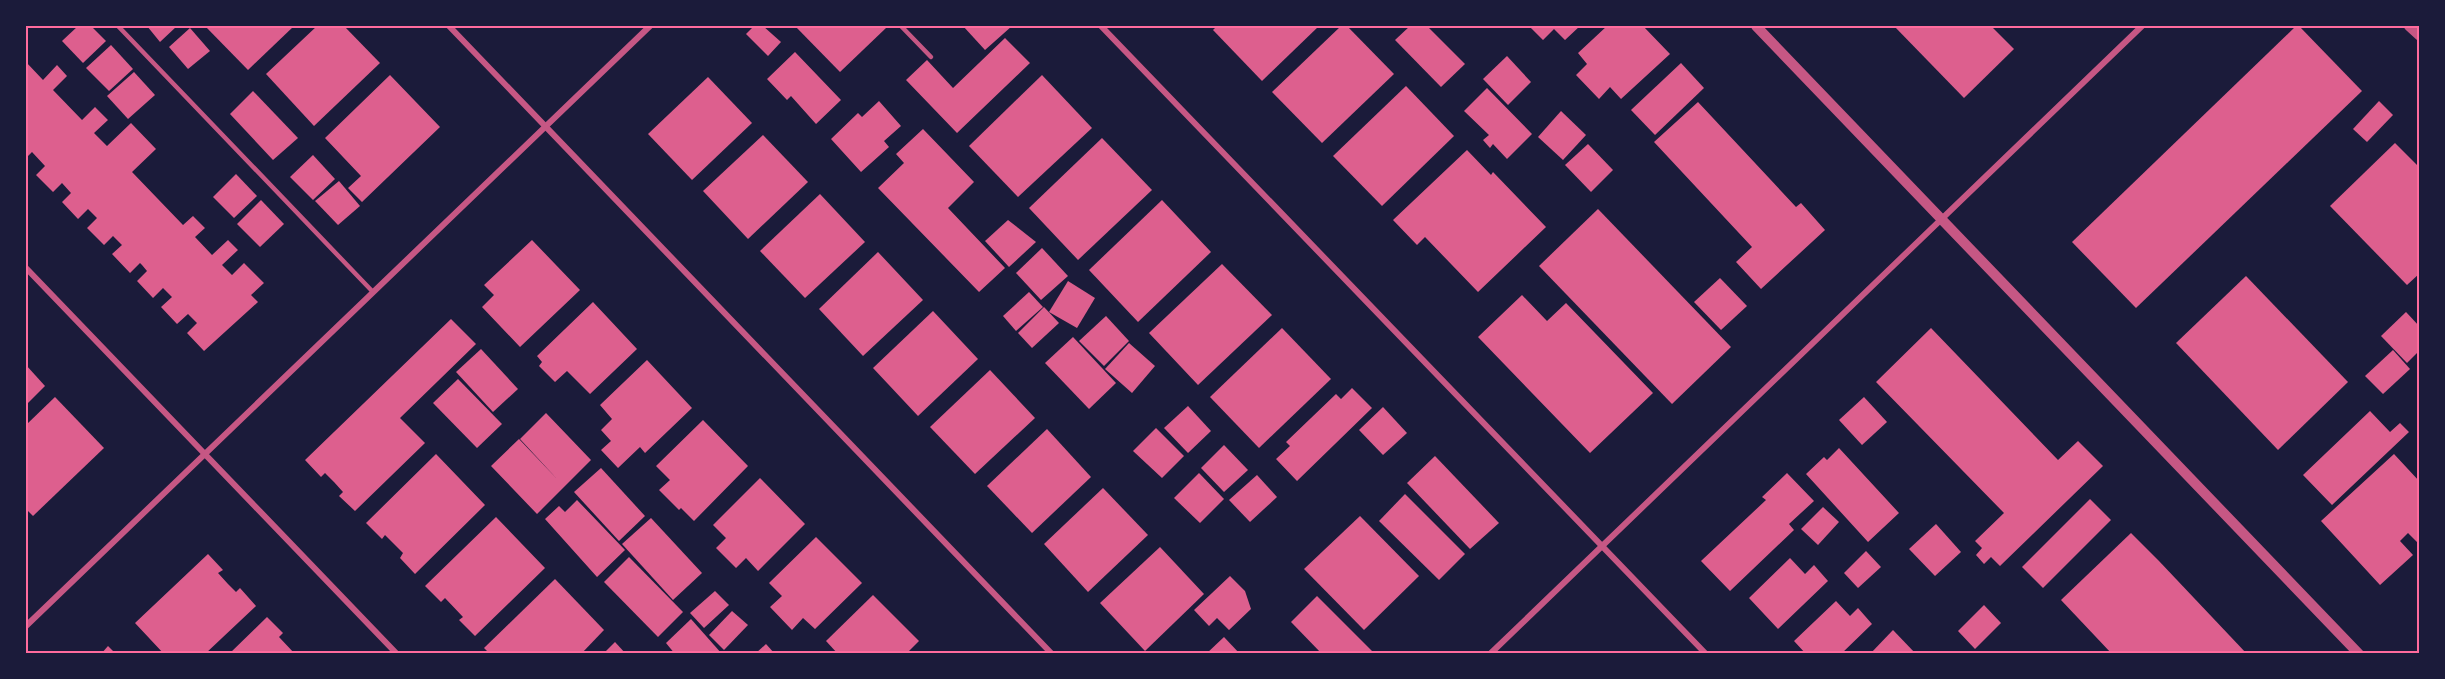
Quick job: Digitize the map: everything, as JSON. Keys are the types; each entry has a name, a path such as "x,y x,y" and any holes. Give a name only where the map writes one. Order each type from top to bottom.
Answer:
{"street":[{"path":"449,26 1052,654"},
{"path":"26,626 650,26"},
{"path":"1101,26 1706,654"},
{"path":"1756,26 2359,654"},
{"path":"1490,654 2142,26"},
{"path":"2409,26 2420,36"},
{"path":"26,267 397,654"}],"lane":[{"path":"118,26 373,292"},
{"path":"901,26 931,57"}],"building":[{"path":"78,26 91,26 106,41 83,63 62,41"},
{"path":"147,26 177,26 160,42"},
{"path":"205,26 294,26 248,70"},
{"path":"317,26 344,26 380,63 314,126 266,74"},
{"path":"754,26 763,26 781,42 768,56 746,34"},
{"path":"795,26 883,26 886,28 840,72"},
{"path":"963,26 1012,26 985,50"},
{"path":"1217,26 1319,26 1262,81 1213,30"},
{"path":"1341,26 1347,26 1394,74 1322,143 1272,92"},
{"path":"1410,26 1427,26 1465,64 1441,87 1395,40"},
{"path":"1529,26 1580,26 1565,40 1554,29 1543,40"},
{"path":"1607,26 1643,26 1670,54 1621,99 1610,87 1599,99 1576,75 1587,64 1578,53"},
{"path":"1894,26 1991,26 2014,49 1964,98"},
{"path":"2296,26 2299,26 2362,91 2136,308 2072,242"},
{"path":"190,28 210,51 188,69 169,47"},
{"path":"1005,38 1030,63 957,133 906,80 927,60 953,88"},
{"path":"111,45 133,69 109,91 86,68"},
{"path":"795,52 841,100 816,124 791,96 787,100 767,79"},
{"path":"1507,56 1531,82 1508,105 1483,79"},
{"path":"26,62 43,80 57,65 67,76 53,90 82,120 95,107 108,120 94,133 107,146 131,123 156,149 132,172 183,225 193,216 205,228 195,237 212,255 228,240 238,250 222,265 232,275 244,263 264,283 251,295 258,302 204,351 187,333 197,323 188,314 177,324 161,307 172,297 163,288 153,298 137,281 147,271 142,265 140,263 130,273 112,254 122,245 113,236 104,245 87,228 97,218 88,209 78,219 62,202 71,193 62,183 53,192 36,175 45,166 32,152 26,158"},
{"path":"1681,63 1704,88 1655,135 1631,110"},
{"path":"134,72 155,95 128,119 107,96"},
{"path":"390,75 440,127 362,202 348,188 361,176 325,138"},
{"path":"1042,75 1092,128 1018,197 969,146"},
{"path":"708,77 752,123 692,180 648,134"},
{"path":"1406,86 1454,136 1382,206 1333,156"},
{"path":"1487,88 1532,134 1507,159 1493,144 1490,148 1483,140 1489,135 1464,111"},
{"path":"253,91 298,138 273,160 230,114"},
{"path":"879,101 901,126 884,141 889,147 861,172 831,139 858,113 862,117"},
{"path":"2379,101 2393,115 2367,142 2353,129"},
{"path":"1698,102 1796,207 1801,203 1825,230 1761,289 1736,262 1752,247 1654,142"},
{"path":"1561,111 1586,135 1563,160 1538,137"},
{"path":"923,129 974,182 948,208 1005,268 979,292 878,188 904,163 896,154"},
{"path":"763,135 808,182 748,239 703,191"},
{"path":"1102,138 1152,190 1078,260 1029,208"},
{"path":"2395,143 2420,168 2420,273 2407,285 2330,206"},
{"path":"1588,144 1613,170 1591,192 1565,165"},
{"path":"1467,150 1491,175 1493,172 1546,227 1478,292 1425,237 1417,245 1393,220"},
{"path":"313,155 335,179 313,200 290,177"},
{"path":"236,174 257,196 234,218 213,197"},
{"path":"339,181 360,206 338,225 315,201"},
{"path":"820,194 865,242 805,298 760,251"},
{"path":"261,200 284,224 260,247 237,224"},
{"path":"1162,200 1211,252 1138,322 1089,270"},
{"path":"1598,209 1731,347 1672,404 1539,266"},
{"path":"1008,220 1036,242 1009,267 985,241"},
{"path":"532,240 580,290 520,347 482,307 494,295 484,285"},
{"path":"1042,248 1068,276 1041,300 1016,273"},
{"path":"878,252 923,300 863,356 819,309"},
{"path":"1222,264 1272,315 1198,385 1149,333"},
{"path":"2246,276 2348,382 2278,450 2176,343"},
{"path":"1720,278 1747,306 1721,330 1694,302"},
{"path":"1068,281 1095,298 1077,328 1049,312"},
{"path":"1029,292 1043,307 1016,331 1003,316"},
{"path":"1522,295 1547,321 1566,303 1653,393 1590,453 1478,337"},
{"path":"593,302 637,349 590,394 567,371 555,382 539,366 542,362 537,356"},
{"path":"1044,307 1059,323 1032,348 1018,333"},
{"path":"933,311 978,359 918,416 873,368"},
{"path":"2406,312 2420,327 2420,350 2407,363 2381,336"},
{"path":"1106,316 1129,341 1104,366 1079,341"},
{"path":"451,319 476,344 400,418 425,443 355,511 339,496 343,492 334,482 325,473 321,477 305,460"},
{"path":"1282,328 1331,379 1259,448 1210,397"},
{"path":"1931,328 2058,460 2078,441 2103,466 2000,566 1991,557 1984,564 1976,555 1982,548 1975,541 2004,513 1876,382"},
{"path":"1073,337 1116,383 1089,409 1045,363"},
{"path":"1129,343 1155,366 1132,393 1105,369"},
{"path":"481,349 518,389 493,412 456,372"},
{"path":"2393,350 2410,369 2383,394 2365,376"},
{"path":"647,360 692,408 645,453 640,447 618,468 601,450 611,441 601,430 612,419 600,405"},
{"path":"26,365 45,386 26,405"},
{"path":"990,370 1035,418 975,474 930,427"},
{"path":"458,379 502,424 477,448 433,403"},
{"path":"1352,388 1372,408 1297,481 1276,459 1290,446 1286,442 1336,394 1341,399"},
{"path":"55,397 104,448 33,516 26,509 26,425"},
{"path":"1864,397 1887,422 1862,445 1839,420"},
{"path":"1188,406 1211,431 1188,453 1164,428"},
{"path":"1383,407 1407,433 1383,455 1359,430"},
{"path":"2370,411 2390,432 2400,423 2409,432 2332,505 2303,475"},
{"path":"546,413 591,460 537,514 491,466 519,439 558,480 520,439"},
{"path":"703,420 748,466 694,521 659,490 670,480 656,466"},
{"path":"1156,428 1184,456 1162,478 1133,451"},
{"path":"1047,429 1091,477 1032,533 987,486"},
{"path":"1224,445 1248,470 1224,492 1201,468"},
{"path":"1839,448 1899,513 1868,542 1806,474 1824,457 1827,460"},
{"path":"436,454 485,505 415,574 400,558 403,553 385,535 382,539 366,523"},
{"path":"2394,454 2420,482 2420,545 2408,533 2400,541 2413,555 2380,585 2321,521"},
{"path":"1435,456 1499,523 1470,549 1407,483"},
{"path":"601,468 645,516 619,541 574,492"},
{"path":"1199,473 1224,499 1200,523 1174,498"},
{"path":"1787,473 1814,501 1789,524 1794,530 1730,591 1701,561 1766,500 1762,497"},
{"path":"1257,475 1277,497 1250,522 1229,500"},
{"path":"760,478 805,524 758,571 746,558 736,568 716,548 726,538 713,525"},
{"path":"1103,488 1148,535 1088,592 1044,544"},
{"path":"1405,494 1465,554 1439,580 1379,521"},
{"path":"2090,499 2111,520 2043,588 2022,567"},
{"path":"577,500 625,550 597,577 545,519 559,506 565,512"},
{"path":"1823,507 1839,522 1818,545 1801,529"},
{"path":"1360,516 1419,576 1364,630 1304,569"},
{"path":"496,517 545,568 475,636 459,620 463,617 445,598 441,602 425,586"},
{"path":"651,518 702,573 673,600 622,544"},
{"path":"1936,524 1961,552 1935,576 1909,549"},
{"path":"2131,533 2247,654 2112,654 2061,600"},
{"path":"816,537 862,583 815,629 803,618 792,630 770,607 782,596 769,583"},
{"path":"1160,547 1204,594 1145,651 1100,603"},
{"path":"1866,551 1881,567 1858,588 1844,573"},
{"path":"208,554 223,570 218,573 228,584 236,592 240,588 256,606 205,654 164,654 135,623"},
{"path":"629,557 683,612 658,637 604,582"},
{"path":"1790,558 1805,574 1814,565 1828,581 1778,629 1749,598"},
{"path":"1230,576 1245,591 1251,609 1229,630 1217,618 1209,626 1194,610"},
{"path":"555,579 604,630 581,654 490,654 484,648"},
{"path":"715,591 729,605 704,628 690,613"},
{"path":"873,595 919,641 906,654 838,654 826,641"},
{"path":"1317,596 1375,654 1322,654 1291,622"},
{"path":"1836,601 1850,616 1858,608 1872,624 1841,654 1806,654 1794,641"},
{"path":"1984,605 2001,623 1975,649 1958,631"},
{"path":"732,611 748,625 724,650 709,635"},
{"path":"267,617 283,633 279,637 295,654 229,654"},
{"path":"691,619 722,654 675,654 666,643"},
{"path":"1893,630 1916,654 1870,654"},
{"path":"1224,637 1240,654 1206,654"},
{"path":"615,642 626,654 603,654"},
{"path":"766,644 775,654 755,654"},
{"path":"108,646 116,654 101,654"}]}
